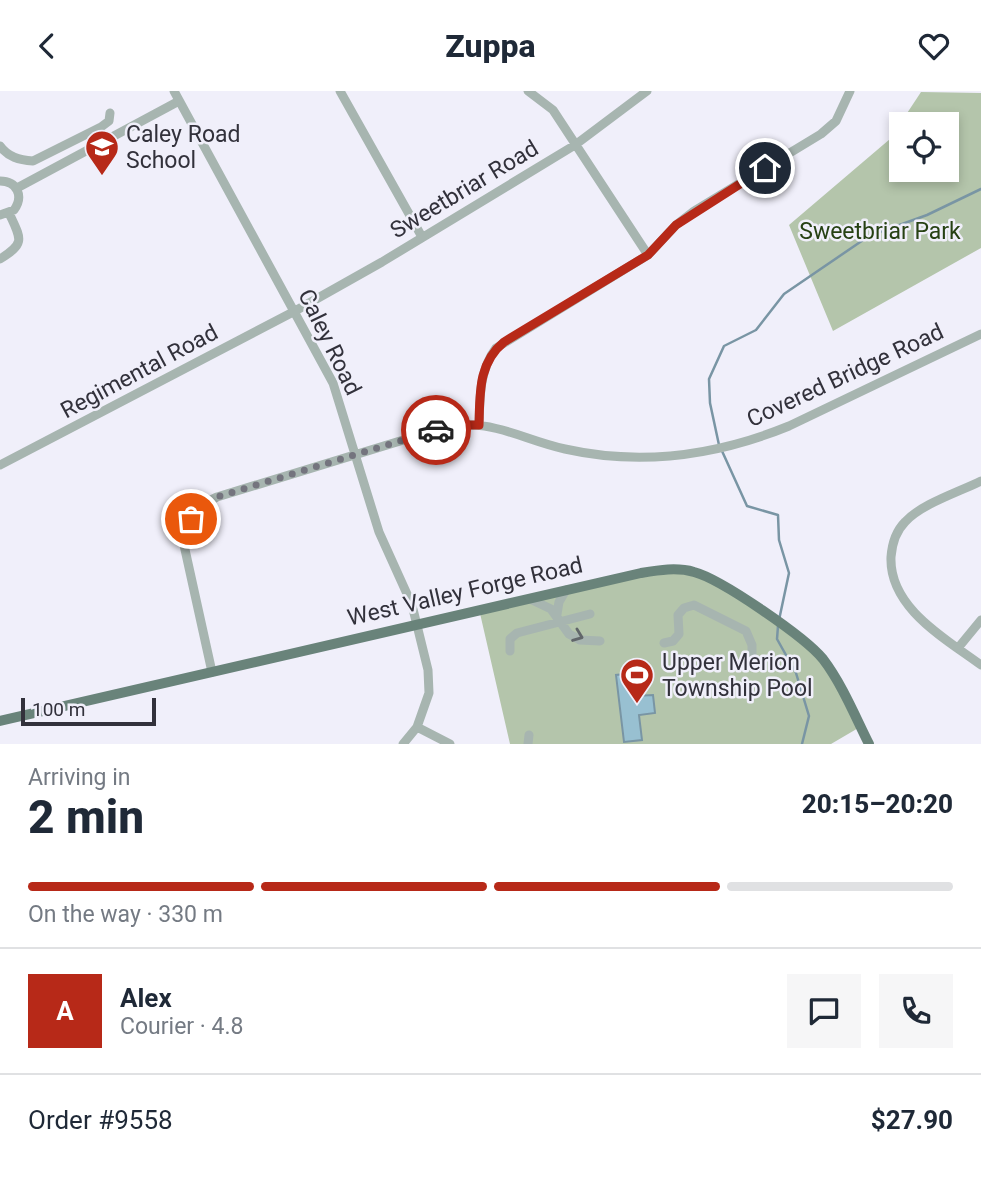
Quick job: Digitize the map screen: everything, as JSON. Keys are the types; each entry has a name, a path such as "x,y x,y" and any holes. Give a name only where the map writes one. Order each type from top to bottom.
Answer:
{"main road":[{"name":"West Valley Forge Road","path":"0,721 655,570 688,570 711,579 812,647 825,662 869,744"}],"street":[{"name":"Caley Road","path":"174,91 333,383 383,544 412,605 417,624 429,682 427,704 417,727"},
{"path":"340,91 422,237"},
{"path":"528,91 552,110 648,255"},
{"name":"Sweetbriar Road","path":"295,311 575,145 647,91"},
{"path":"479,425 482,375 496,348 648,255 676,225 694,211 821,134 836,121 850,91"},
{"path":"17,188 179,101"},
{"path":"0,146 20,160 33,161 101,127 109,121 110,113"},
{"path":"0,181 8,181 17,188 19,200 18,205 5,214 19,240 16,249 0,259"},
{"name":"Regimental Road","path":"0,465 295,311"},
{"name":"Covered Bridge Road","path":"212,672 185,554 186,534 193,515 208,501 217,497 449,426 479,425 499,428 550,445 602,455 655,457 724,448 789,426 981,334"},
{"path":"981,481 911,516 895,535 892,552 895,579 912,610 929,627 981,665"},
{"path":"556,614 566,590"},
{"path":"528,598 548,607 556,614 569,634 580,640 600,641"},
{"path":"664,643 673,641 679,634 678,615 684,608 694,605 746,631 752,645 752,654"},
{"path":"510,652 510,639 517,633 590,614"},
{"path":"958,648 981,620"},
{"path":"403,744 417,727 450,744"}],"green space":[{"name":"Sweetbriar Park","path":"921,92 981,93 981,248 833,331 789,225 889,140 889,182 959,182 959,112 908,112"},
{"path":"696,572 812,647 860,727 831,744 510,744 479,609 641,573"}],"water":[{"name":"Upper Merion Township Pool","path":"633,673 635,696 653,695 655,713 639,715 642,740 624,742 616,675"}],"waterway":[{"path":"719,445 710,403 709,379 724,346 756,330 784,294 869,236 927,215 981,189"},
{"path":"722,451 747,506 778,515 779,540 789,573 779,620"},
{"path":"778,626 777,639 796,673 809,716 802,744"}],"way so far":[{"path":"191,519 200,507 217,497 436,430"}],"place":[{"name":"Caley Road School","path":"102,177"},
{"name":"Upper Merion Township Pool","path":"637,705"}],"route":[{"path":"436,430 449,426 479,425 482,375 496,348 648,255 676,225 694,211 765,168"}]}
